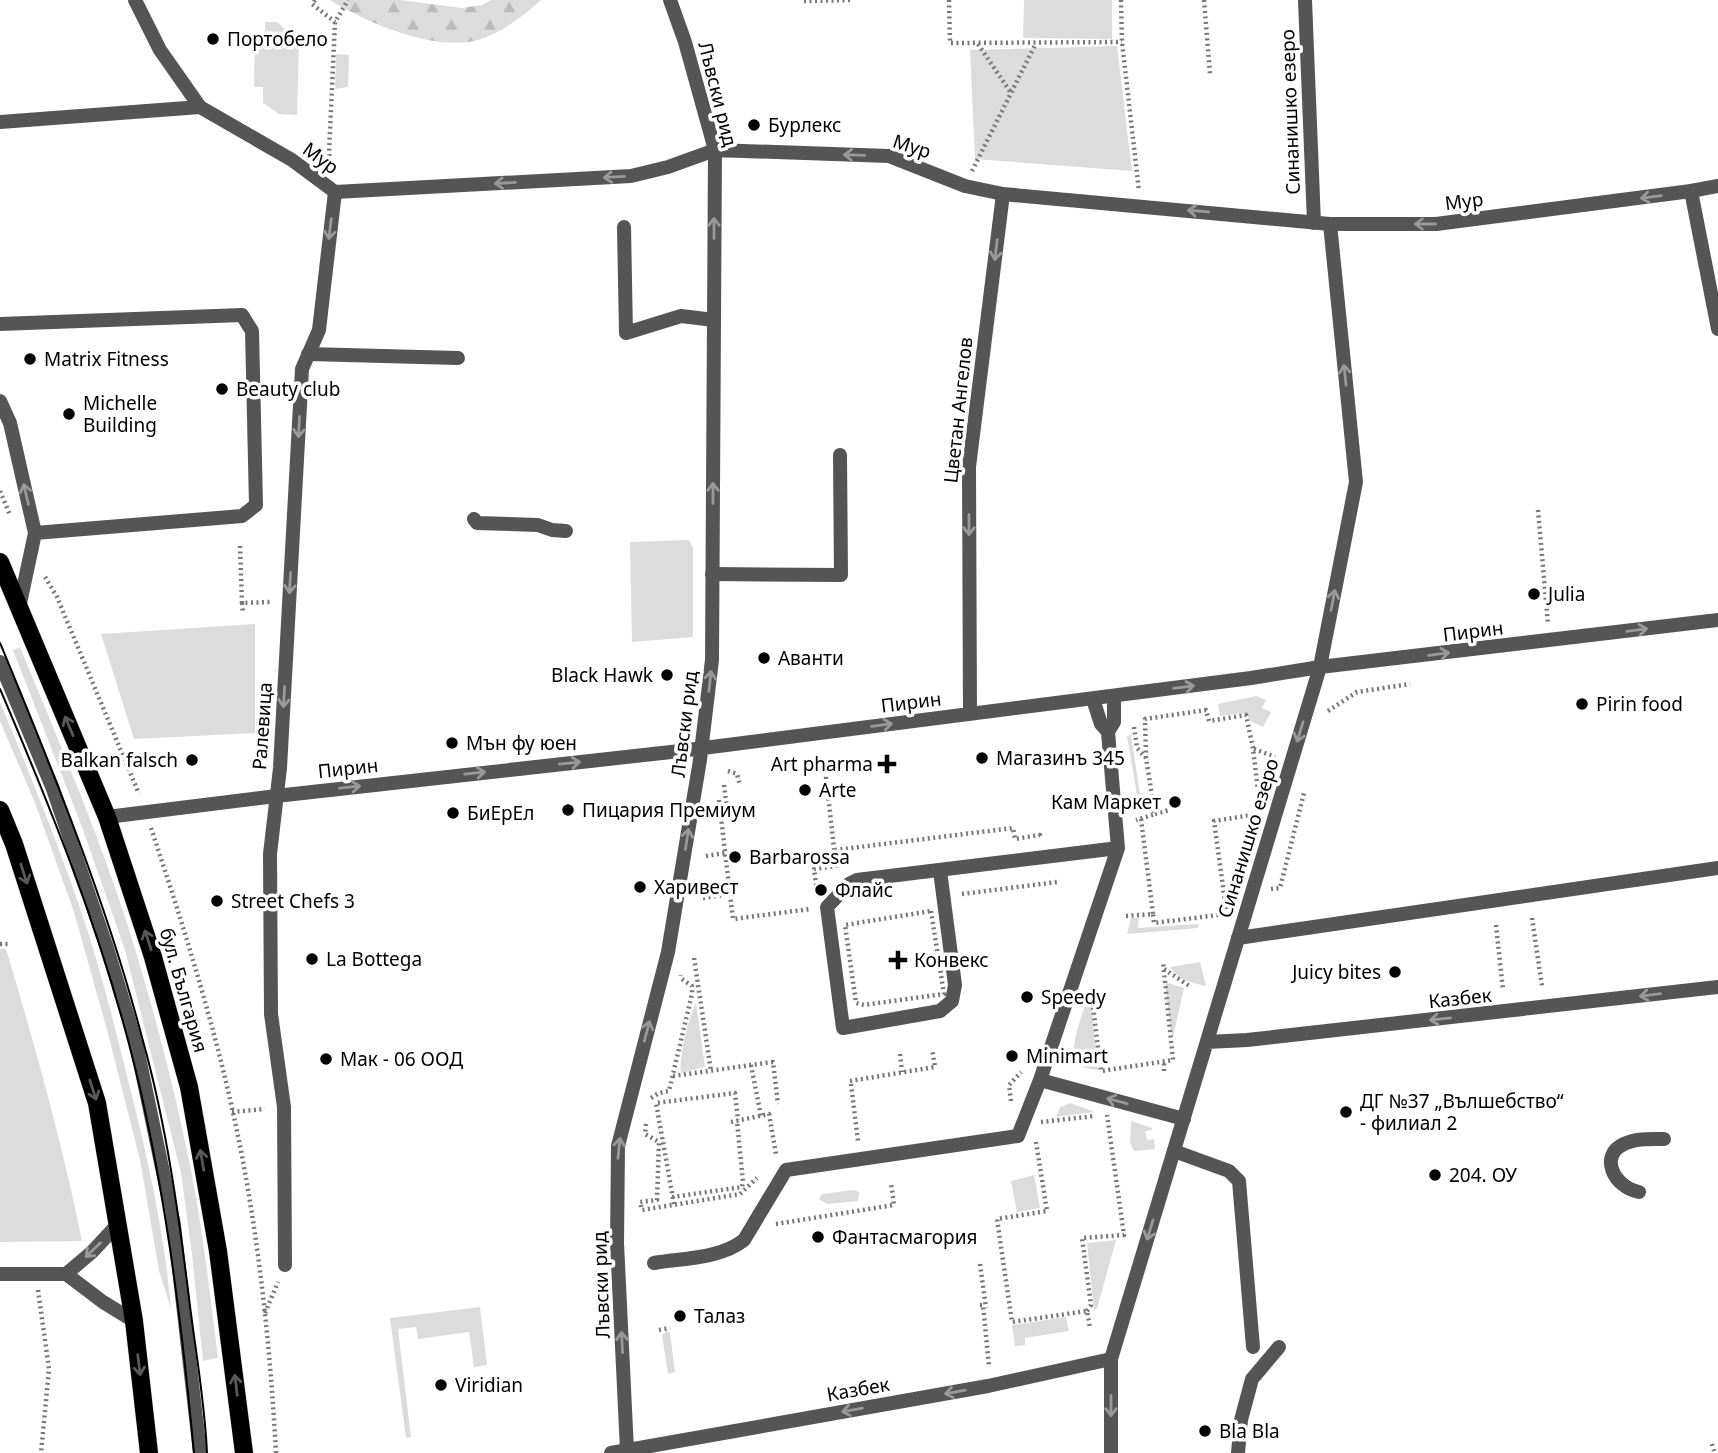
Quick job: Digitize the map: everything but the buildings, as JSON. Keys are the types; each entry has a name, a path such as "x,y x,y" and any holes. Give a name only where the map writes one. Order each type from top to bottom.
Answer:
{"main road":[{"name":"бул. България","path":"0,562 107,817 153,957 190,1087 218,1251 244,1453"},
{"path":"0,810 14,844 97,1103 134,1321 149,1453"}],"street":[{"name":"Мур","path":"135,0 160,50 200,107 292,160 335,192 631,176 668,167 715,150 889,156 965,186 1003,194 1330,224 1436,224 1718,186"},
{"name":"Лъвски рид","path":"627,1450 617,1243 618,1146 668,953 702,748 712,660 715,150 685,41 670,0"},
{"name":"Синанишко езеро","path":"1305,0 1314,223"},
{"path":"0,122 200,107"},
{"path":"1691,191 1715,288 1718,329"},
{"name":"Ралевица","path":"285,1265 284,1107 271,1014 270,854 280,768 302,369 318,330 335,192"},
{"name":"Цветан Ангелов","path":"970,714 969,467 1003,194"},
{"name":"Синанишко езеро","path":"1111,1453 1111,1359 1320,667 1356,482 1330,224"},
{"path":"624,227 626,333 681,316 714,320"},
{"path":"0,324 242,315 252,331 256,505 242,516 35,533"},
{"path":"308,354 458,358"},
{"path":"0,401 10,423 35,533 19,608"},
{"path":"712,574 841,575 840,455"},
{"path":"474,519 477,523 538,525 566,531"},
{"name":"Пирин","path":"107,817 702,748 1093,699 1320,667 1718,620"},
{"path":"0,662 52,789 136,1042 174,1225 200,1453"},
{"path":"653,1263 723,1252 734,1247 744,1240 786,1170 1018,1136 1040,1080 1118,848 1108,732 1114,722 1114,696"},
{"path":"1093,699 1101,724 1108,732"},
{"path":"940,871 955,985 952,1001 940,1011 843,1028 827,907 853,881 1118,848"},
{"path":"1238,938 1718,868"},
{"name":"Казбек","path":"1207,1042 1275,1037 1718,987"},
{"path":"1040,1080 1184,1119"},
{"path":"1639,1192 1628,1190 1616,1180 1612,1163 1614,1152 1622,1144 1637,1140 1664,1139"},
{"path":"1174,1151 1229,1171 1239,1181 1253,1347"},
{"path":"66,1274 92,1252 118,1224"},
{"path":"0,1274 66,1274 134,1321"},
{"path":"1238,1453 1241,1420 1252,1379 1279,1347"},
{"name":"Казбек","path":"611,1453 988,1386 1111,1359"}],"path":[{"path":"315,0 312,4 335,23"},
{"path":"335,192 329,153 335,23 348,0"},
{"path":"804,1 853,0"},
{"path":"949,0 950,43 1122,42"},
{"path":"1121,0 1122,42 1138,181"},
{"path":"1204,0 1210,74"},
{"path":"978,43 1011,93"},
{"path":"980,156 1036,43"},
{"path":"1538,510 1548,619"},
{"path":"240,546 243,612"},
{"path":"242,603 265,602"},
{"path":"1325,714 1357,692 1410,684"},
{"path":"1330,709 1333,700"},
{"path":"1155,814 1146,758 1144,719 1206,710 1209,721 1246,715 1261,814 1214,821 1230,914 1154,923 1139,819 1169,810"},
{"path":"1134,730 1137,748 1146,758"},
{"path":"1253,748 1276,757"},
{"path":"827,760 830,762 826,777 836,866"},
{"path":"728,771 737,774 740,785"},
{"path":"724,785 728,817"},
{"path":"1277,890 1280,888 1306,785"},
{"path":"719,800 733,919 804,910"},
{"path":"835,850 1013,828 1014,839 1040,835 1041,843"},
{"path":"706,856 725,853"},
{"path":"954,895 1057,882"},
{"path":"703,898 730,894"},
{"path":"931,911 944,994 864,1005 856,1003 845,925 931,911"},
{"path":"1126,916 1153,914"},
{"path":"1532,918 1542,986"},
{"path":"1496,925 1503,990"},
{"path":"0,944 10,944"},
{"path":"694,958 711,1070"},
{"path":"1090,980 1101,1071 1173,1060 1164,966 1191,987"},
{"path":"649,1105 651,1097 669,1091 673,1076 692,994 692,986 682,979 681,972"},
{"path":"860,1159 850,1082 935,1067 932,1049"},
{"path":"900,1054 902,1072"},
{"path":"673,1076 773,1062 778,1104"},
{"path":"1164,1062 1164,1071"},
{"path":"751,1065 761,1116"},
{"path":"1009,1085 1011,1095"},
{"path":"674,1204 656,1103 735,1093 735,1121 743,1189"},
{"path":"232,1112 284,1107"},
{"path":"735,1121 769,1114 776,1161"},
{"path":"1034,1123 1107,1114 1116,1122"},
{"path":"1090,1328 1087,1311 1091,1305 1082,1238 1124,1235 1107,1114"},
{"path":"646,1120 645,1134 659,1142 657,1200 640,1202 642,1210 743,1189"},
{"path":"1036,1136 1047,1211 997,1219 1012,1322 1087,1311"},
{"path":"772,1224 894,1205 891,1183"},
{"path":"673,1197 743,1189"},
{"path":"980,1264 988,1320 986,1325"},
{"path":"265,1314 285,1265"},
{"path":"36,1274 48,1369 41,1453"},
{"path":"979,1305 983,1305 989,1366"},
{"path":"659,1330 670,1328"},
{"path":"1713,1444 1714,1451"}],"green space":[{"path":"330,0 400,0 462,8 482,5 491,0 541,0 495,33 461,43 422,39 401,33 363,18"},
{"path":"1024,0 1112,0 1112,39 1023,38"},
{"path":"265,22 277,22 299,42 297,115 279,114 263,103 263,87 254,87 255,33 265,33"},
{"path":"1117,46 1132,171 975,159 970,50"},
{"path":"336,54 349,55 348,87 335,89"},
{"path":"689,540 693,548 693,637 632,642 630,542"},
{"path":"255,624 255,733 134,739 101,634"},
{"path":"20,647 110,872 151,1004 191,1170 218,1358 203,1361 181,1173 125,950 82,827 13,650"},
{"path":"1256,696 1266,700 1262,708 1271,712 1263,727 1252,722 1244,713 1220,716 1218,704"},
{"path":"0,702 60,854 102,978 151,1178 171,1309 159,1271 140,1160 74,912 35,803 0,721"},
{"path":"1131,735 1140,794 1137,795 1127,736"},
{"path":"1131,918 1139,918 1138,928 1199,924 1198,928 1127,934"},
{"path":"0,949 6,949 38,1058 82,1241 0,1242"},
{"path":"1200,962 1206,986 1186,980 1170,967"},
{"path":"1165,982 1184,988 1173,1037 1171,1032"},
{"path":"1090,992 1098,1070 1081,1066 1074,1056 1078,1028"},
{"path":"696,1003 705,1067 681,1073 685,1038"},
{"path":"1070,1103 1095,1112 1056,1117 1060,1107"},
{"path":"1131,1121 1152,1128 1145,1131 1147,1140 1154,1139 1155,1149 1134,1151 1130,1143"},
{"path":"1034,1175 1040,1208 1017,1212 1011,1181"},
{"path":"854,1190 859,1192 858,1201 827,1204 819,1199 822,1194"},
{"path":"1116,1240 1097,1309 1094,1310 1087,1243"},
{"path":"480,1307 487,1365 474,1367 469,1332 418,1339 416,1327 398,1329 411,1437 406,1438 390,1318"},
{"path":"1066,1317 1069,1331 1025,1338 1025,1345 1015,1346 1012,1325"},
{"path":"670,1332 675,1372 668,1374 662,1335"}],"tram line":[{"path":"0,643 96,889 129,990 151,1073 177,1206 207,1453"},
{"path":"0,689 71,864 102,953 129,1044 162,1196 194,1453"}],"place":[{"name":"Портобело","path":"213,39"},
{"name":"Бурлекс","path":"754,125"},
{"name":"Matrix Fitness","path":"30,359"},
{"name":"Beauty club","path":"222,389"},
{"name":"Michelle Building","path":"69,414"},
{"name":"Julia","path":"1534,594"},
{"name":"Аванти","path":"764,658"},
{"name":"Black Hawk","path":"667,675"},
{"name":"Pirin food","path":"1582,704"},
{"name":"Мън фу юен","path":"452,743"},
{"name":"Магазинъ 345","path":"982,758"},
{"name":"Balkan falsch","path":"192,760"},
{"name":"Art pharma","path":"887,764"},
{"name":"Arte","path":"805,790"},
{"name":"Кам Маркет","path":"1175,802"},
{"name":"Пицария Премиум","path":"568,810"},
{"name":"БиЕрЕл","path":"453,813"},
{"name":"Barbarossa","path":"735,857"},
{"name":"Харивест","path":"640,887"},
{"name":"Флайс","path":"821,890"},
{"name":"Street Chefs 3","path":"217,901"},
{"name":"La Bottega","path":"312,959"},
{"name":"Конвекс","path":"898,960"},
{"name":"Juicy bites","path":"1395,972"},
{"name":"Speedy","path":"1027,997"},
{"name":"Minimart","path":"1012,1056"},
{"name":"Мак - 06 ООД","path":"326,1059"},
{"name":"ДГ №37 „Вълшебство“ - филиал 2","path":"1346,1112"},
{"name":"204. ОУ","path":"1435,1175"},
{"name":"Фантасмагория","path":"818,1237"},
{"name":"Талаз","path":"680,1316"},
{"name":"Viridian","path":"441,1385"},
{"name":"Bla Bla","path":"1205,1431"}]}
